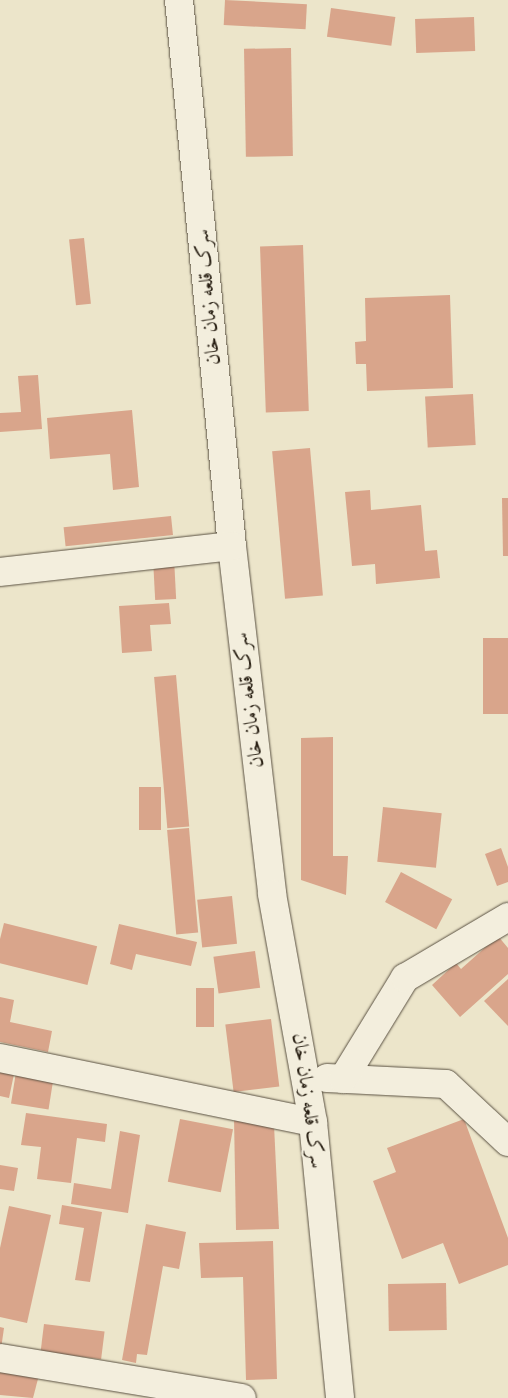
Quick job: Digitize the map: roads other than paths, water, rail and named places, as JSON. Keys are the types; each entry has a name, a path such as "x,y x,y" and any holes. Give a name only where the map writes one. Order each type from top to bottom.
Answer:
{"street":[{"name":"سرک قلعه زمان خان","path":"180,0 232,546 272,894 313,1122 340,1398"},
{"path":"0,572 232,546"},
{"path":"343,1079 405,978 508,917"},
{"path":"0,1058 313,1122"},
{"path":"306,1077 446,1084 508,1142"},
{"path":"0,1358 242,1398"}]}
